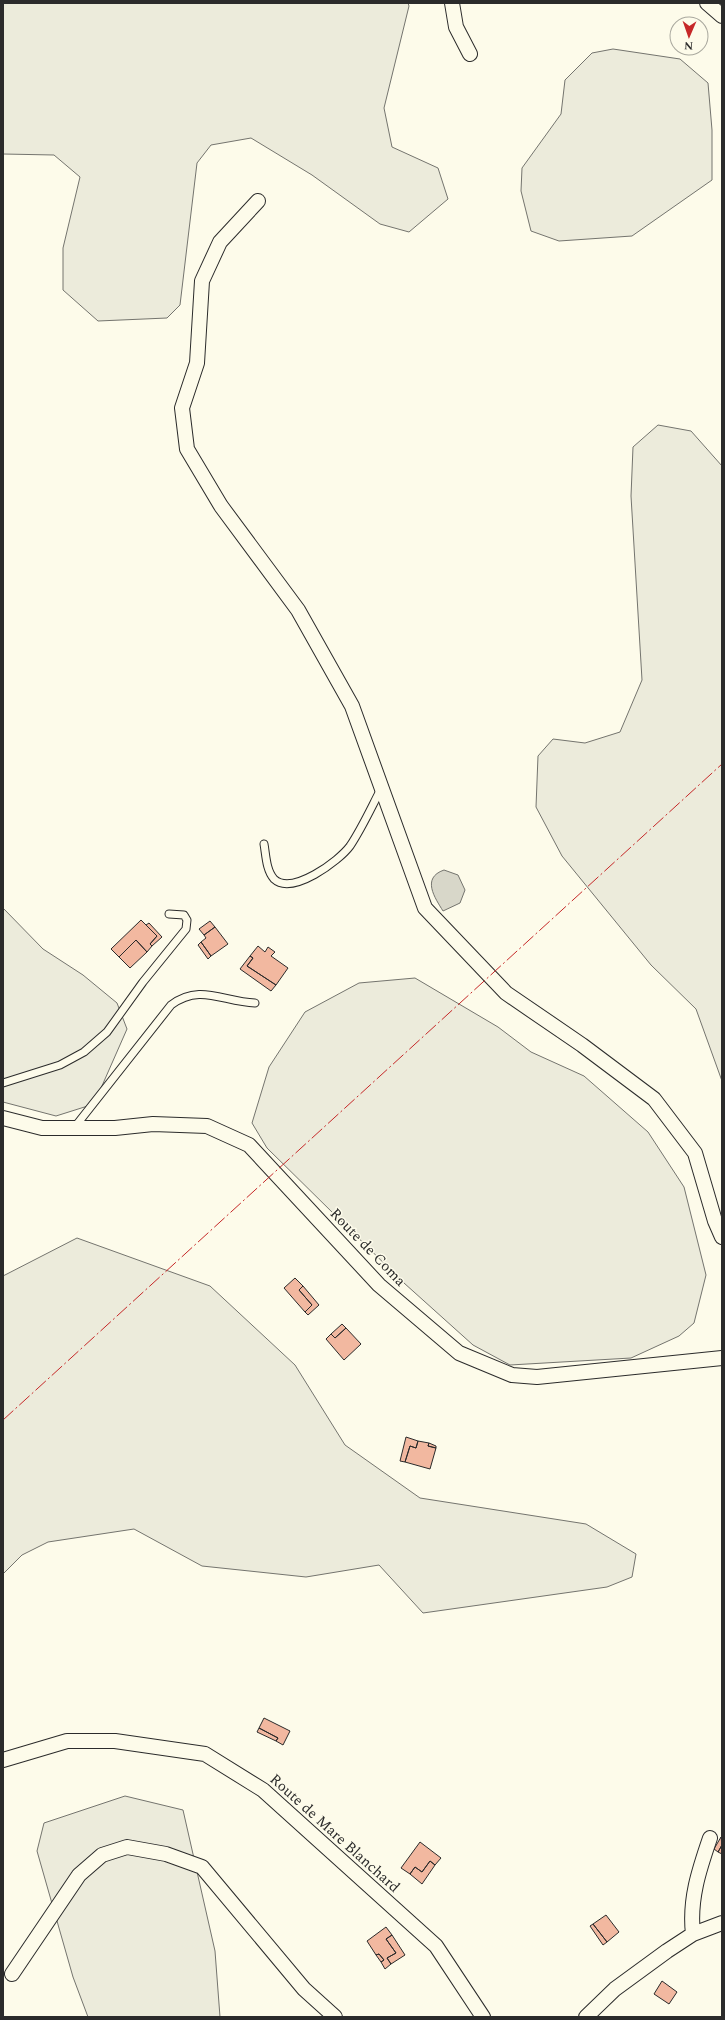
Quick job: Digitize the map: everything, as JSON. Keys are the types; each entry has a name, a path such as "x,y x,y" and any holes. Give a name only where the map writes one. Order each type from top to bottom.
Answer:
{"street":[{"path":"452,3 456,27 470,54"},
{"path":"707,3 722,16"},
{"path":"258,201 220,242 202,281 197,363 182,408 187,449 222,506 302,617 352,706 425,908 506,993 582,1045 654,1099 695,1153 715,1221 722,1237"},
{"name":"Route de Coma","path":"3,1118 42,1128 116,1128 153,1124 206,1126 249,1145 379,1285 459,1353 512,1375 537,1376 722,1358"},
{"name":"Route de Mare Blanchard","path":"3,1760 67,1741 115,1741 206,1754 263,1790 436,1946 483,2017"},
{"path":"693,1934 691,1915 694,1895 699,1869 710,1838"},
{"path":"12,1974 79,1875 102,1855 127,1847 166,1854 202,1867 304,1989 336,2017"},
{"path":"586,2017 615,1989 693,1934 722,1923"}],"lane":[{"path":"264,844 268,869 275,879 287,884 305,879 328,867 350,846 381,789"},
{"path":"3,1084 60,1065 84,1052 107,1032 143,982 186,929 187,920 184,915 169,914"},
{"path":"74,1129 171,1005 182,997 197,993 214,995 239,1003 255,1003"}],"shaded area":[{"path":"3,3 408,3 409,6 384,108 392,147 438,168 448,199 409,232 380,224 312,175 251,138 211,145 197,163 180,305 167,318 98,321 63,290 63,248 80,177 54,155 3,154"},
{"path":"613,49 680,59 708,83 712,130 712,180 632,236 559,241 531,231 521,191 522,168 561,114 565,80 592,53"},
{"path":"658,425 691,431 722,466 722,1081 696,1009 651,965 562,856 536,807 538,756 553,739 585,743 620,732 642,680 631,496 633,447"},
{"path":"444,870 458,875 465,890 460,903 443,911 434,894 431,883 437,874"},
{"path":"3,908 43,949 83,975 117,1003 127,1029 94,1104 56,1116 3,1102"},
{"path":"415,978 498,1027 531,1052 584,1076 648,1132 684,1187 706,1275 694,1323 679,1336 631,1358 510,1365 473,1345 404,1283 267,1148 252,1123 269,1067 305,1012 359,983"},
{"path":"77,1238 210,1286 295,1365 345,1445 420,1498 586,1524 636,1554 632,1577 607,1587 423,1613 379,1565 306,1577 202,1566 134,1529 48,1542 22,1555 3,1574 3,1276"},
{"path":"125,1796 183,1810 215,1951 220,2017 88,2017 73,1977 37,1851 44,1823"}],"building":[{"path":"141,920 157,936 150,944 152,946 147,952 136,940 119,957 111,949"},
{"path":"210,921 215,927 204,935 199,929"},
{"path":"149,923 162,937 152,946 150,944 157,936 146,925"},
{"path":"215,927 228,944 211,956 201,942 206,938 204,935"},
{"path":"136,940 147,952 130,968 119,957"},
{"path":"201,942 211,956 208,959 198,945"},
{"path":"258,946 265,952 268,947 275,952 271,956 288,968 276,985 247,966 253,958 250,956"},
{"path":"250,956 253,958 247,966 276,985 271,991 240,969"},
{"path":"295,1278 303,1286 299,1290 312,1305 305,1312 284,1288"},
{"path":"303,1286 319,1305 308,1315 305,1312 312,1305 299,1290"},
{"path":"342,1324 346,1328 335,1338 331,1334"},
{"path":"346,1328 361,1344 344,1360 326,1339 331,1334 335,1338"},
{"path":"406,1437 418,1441 416,1448 410,1446 405,1462 400,1461"},
{"path":"418,1441 429,1443 428,1446 436,1448 430,1469 405,1462 410,1446 416,1448"},
{"path":"429,1443 436,1446 436,1448 428,1446"},
{"path":"264,1718 290,1731 283,1745 276,1741 278,1738 259,1728"},
{"path":"259,1728 278,1738 276,1741 257,1732"},
{"path":"721,1837 722,1845 718,1852 714,1849"},
{"path":"420,1842 441,1858 435,1865 430,1861 422,1872 415,1867 410,1874 401,1868"},
{"path":"722,1845 722,1854 718,1852"},
{"path":"430,1861 435,1865 422,1884 410,1874 415,1867 422,1872"},
{"path":"606,1915 619,1932 607,1942 593,1924"},
{"path":"593,1924 607,1942 603,1945 590,1926"},
{"path":"386,1927 392,1935 386,1939 396,1953 387,1958 391,1964 385,1969 381,1962 384,1960 379,1954 376,1955 367,1941"},
{"path":"392,1935 405,1955 391,1964 387,1958 396,1953 386,1939"},
{"path":"379,1954 384,1960 381,1962 376,1955"},
{"path":"662,1981 677,1992 669,2004 654,1994"}],"power":[{"path":"3,1420 722,764"}]}
